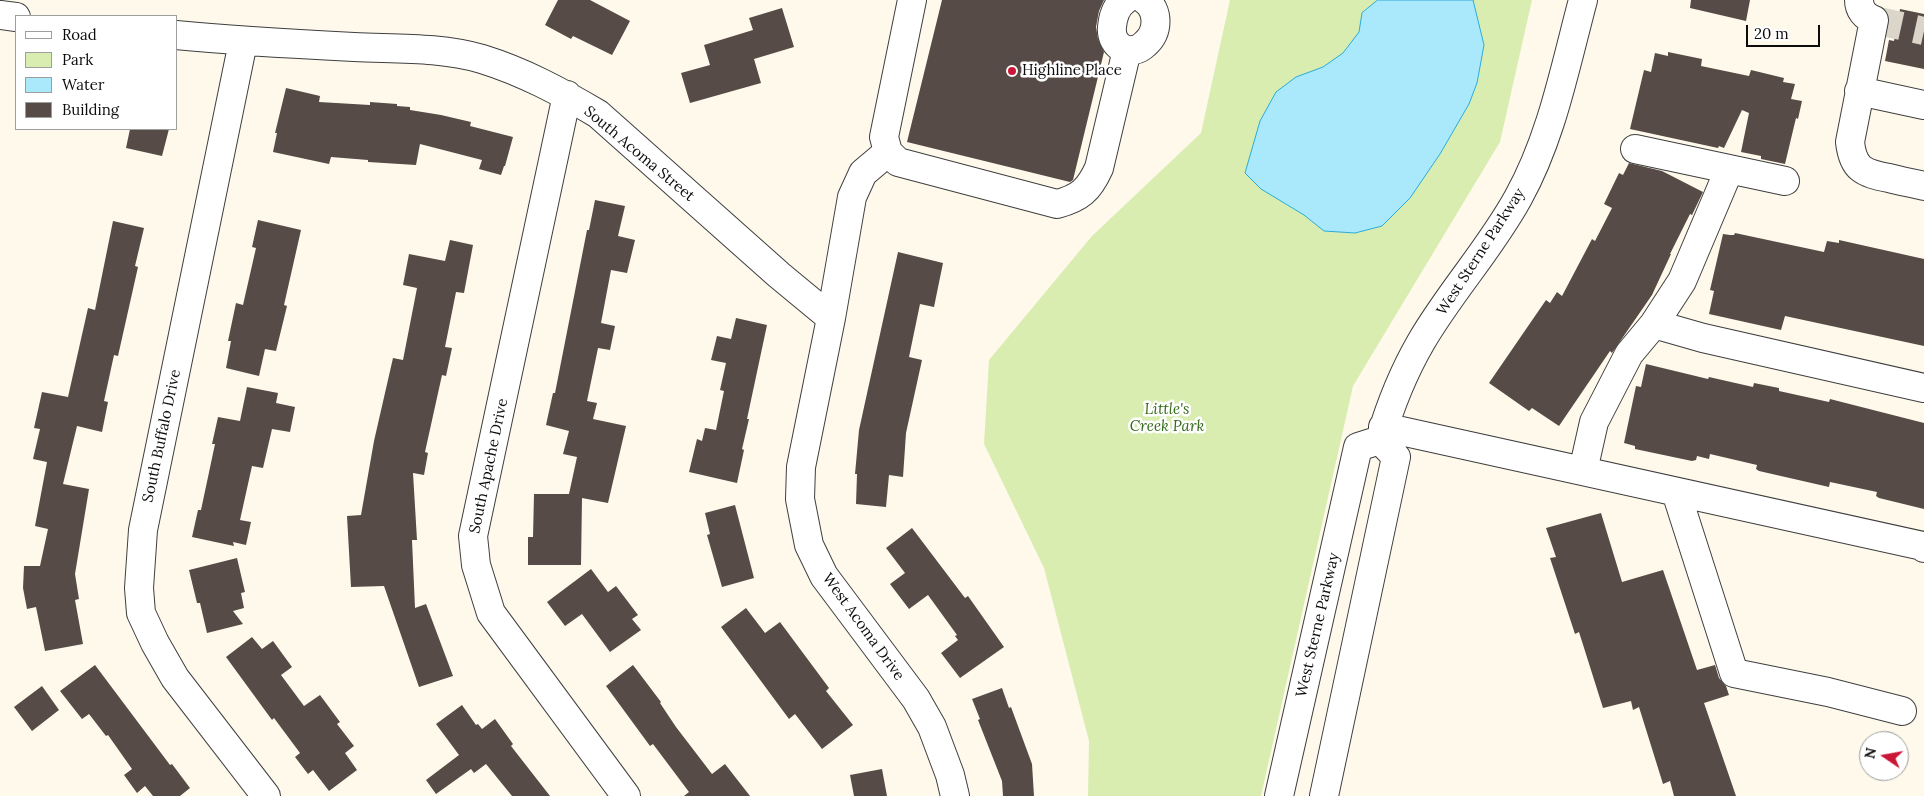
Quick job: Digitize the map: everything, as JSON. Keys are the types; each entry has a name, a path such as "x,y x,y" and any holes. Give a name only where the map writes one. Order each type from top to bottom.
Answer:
{"street":[{"path":"912,0 884,137 888,152 898,162 1057,204 1069,201 1083,193 1093,182 1099,168 1127,50"},
{"path":"1125,0 1119,4 1112,18 1111,35 1117,45 1127,50 1145,45 1152,35 1156,23 1155,10 1144,0"},
{"name":"West Sterne Parkway","path":"1280,791 1358,447 1382,434 1402,377 1422,341 1518,198 1536,161 1552,115 1583,0"},
{"path":"1859,0 1861,10 1866,17 1874,20 1850,142 1852,154 1858,166 1866,174 1924,186"},
{"path":"0,15 15,17"},
{"name":"South Acoma Street","path":"178,34 243,42 443,51 481,59 526,75 567,95 598,114 728,230 831,318"},
{"name":"South Buffalo Drive","path":"243,42 143,530 139,588 142,613 155,643 175,678 266,796"},
{"path":"1860,92 1924,105"},
{"name":"South Apache Drive","path":"567,95 473,536 476,565 490,612 626,796"},
{"path":"1636,149 1785,181"},
{"name":"West Acoma Drive","path":"888,152 863,173 852,197 831,318 801,467 800,499 809,545 824,576 916,699 932,727 950,775 955,796"},
{"path":"1583,471 1594,422 1629,354 1654,324 1682,282 1729,170"},
{"path":"1654,324 1703,338 1924,388"},
{"path":"1382,434 1583,471 1923,546 1924,548"},
{"path":"1280,791 1324,796 1396,457 1382,434"},
{"path":"1676,492 1734,673 1828,692 1902,711"}],"green space":[{"name":"Little's Creek Park","path":"1230,0 1532,0 1500,142 1353,386 1261,796 1088,796 1089,741 1044,568 984,444 989,360 1092,236 1201,133"}],"water":[{"path":"1378,0 1473,0 1484,45 1477,83 1469,104 1440,154 1410,198 1382,226 1355,233 1324,231 1304,215 1261,189 1245,173 1260,121 1276,92 1296,77 1323,67 1343,53 1359,32 1362,13"}],"building":[{"path":"558,0 590,0 630,21 612,55 573,36 571,39 545,25"},
{"name":"Highline Place","path":"942,0 1104,0 1099,11 1096,27 1098,39 1104,52 1073,180 1070,182 907,142"},
{"path":"1691,0 1750,0 1746,21 1690,8"},
{"path":"782,8 794,47 754,59 761,83 690,103 681,73 710,65 704,45 753,30 749,18"},
{"path":"1900,9 1924,14 1924,69 1885,61 1889,40 1894,41"},
{"path":"1668,52 1702,59 1701,66 1749,76 1751,70 1784,78 1783,82 1795,84 1791,99 1802,101 1785,164 1741,152 1749,113 1742,110 1724,148 1630,129 1644,70 1651,72 1655,53 1668,56"},
{"path":"286,88 320,96 319,102 370,105 370,102 397,104 397,106 410,107 410,110 471,122 470,126 513,137 505,166 501,175 479,169 482,160 420,144 416,165 368,162 368,160 331,157 329,164 273,152 277,133 275,133"},
{"path":"130,130 169,130 162,156 126,148"},
{"path":"1629,163 1662,171 1703,192 1670,254 1652,295 1612,353 1610,351 1559,426 1532,408 1529,411 1489,383 1546,300 1550,303 1557,292 1562,296 1592,239 1595,241 1612,208 1604,204 1619,173 1623,175"},
{"path":"595,200 625,206 618,236 635,240 627,273 611,270 601,323 615,326 610,350 598,348 587,401 597,403 593,419 626,426 608,503 582,498 581,565 528,565 528,537 533,537 534,494 569,494 577,457 563,454 569,431 546,425 553,393 555,393 587,230 589,230"},
{"path":"258,220 301,230 284,305 287,306 276,351 265,349 259,376 226,368 231,341 228,341 236,303 243,305 256,248 252,247"},
{"path":"113,221 144,228 135,266 138,267 118,356 114,355 104,401 108,402 102,432 77,426 63,484 89,489 75,574 79,599 75,600 83,644 45,651 36,607 27,609 23,588 24,566 40,566 48,529 35,526 47,462 33,459 40,429 34,428 42,392 68,397 88,308 95,310"},
{"path":"1735,233 1824,252 1827,241 1839,243 1839,240 1924,259 1924,346 1785,316 1781,330 1709,314 1714,291 1710,290 1723,234 1734,235"},
{"path":"450,240 473,245 464,293 456,292 445,347 452,348 446,376 442,375 425,452 428,453 424,475 413,473 417,540 412,540 415,608 426,604 453,676 419,687 384,586 351,587 347,516 361,515 374,441 393,358 403,360 417,288 403,285 409,254 445,261"},
{"path":"898,252 943,263 934,307 920,304 909,357 922,360 906,433 903,477 889,475 886,507 856,504 857,474 855,474 859,430"},
{"path":"736,318 767,325 747,419 749,419 737,483 689,472 697,439 702,441 705,428 716,430 724,391 720,390 726,363 711,360 717,336 731,339"},
{"path":"1646,364 1708,379 1709,377 1753,387 1754,383 1779,388 1779,391 1829,402 1830,399 1924,423 1924,509 1879,498 1876,496 1877,492 1830,482 1829,487 1759,471 1756,469 1757,465 1710,454 1709,459 1697,456 1696,460 1692,461 1635,449 1635,446 1624,443 1636,386 1641,387"},
{"path":"247,387 278,393 276,403 295,407 290,432 272,429 263,468 252,466 240,520 251,522 246,545 233,542 234,546 192,537 198,510 201,510 215,444 212,444 218,417 240,421"},
{"path":"735,505 754,578 722,587 707,535 710,534 705,513"},
{"path":"1601,513 1622,582 1663,570 1697,670 1715,665 1719,678 1726,686 1729,695 1704,703 1736,796 1674,796 1670,781 1663,784 1639,707 1633,710 1631,701 1603,708 1579,632 1575,634 1550,558 1556,557 1546,528"},
{"path":"912,528 965,598 968,596 1004,647 960,678 941,653 958,640 955,636 957,635 928,595 909,609 890,584 905,573 886,548"},
{"path":"237,558 245,592 241,593 244,608 233,611 243,624 207,633 200,603 197,603 189,570"},
{"path":"591,569 608,592 616,586 638,615 632,619 641,630 610,652 582,614 565,626 547,602"},
{"path":"746,608 765,633 780,622 829,688 826,691 853,725 822,749 795,714 789,719 721,627"},
{"path":"252,637 262,649 273,641 292,667 281,675 304,706 320,695 340,722 337,724 354,746 345,753 357,770 329,791 313,770 308,774 295,757 300,753 274,718 272,720 226,657"},
{"path":"95,665 170,765 172,764 190,788 180,796 153,796 145,786 137,793 124,775 132,769 108,735 106,736 89,714 82,719 60,691"},
{"path":"633,665 661,702 676,727 712,774 725,764 750,796 684,796 689,792 653,744 650,746 606,686"},
{"path":"42,686 59,710 32,731 14,707"},
{"path":"1002,688 1032,764 1034,796 1003,796 1002,781 978,720 980,719 972,699"},
{"path":"462,705 476,725 478,724 482,729 495,719 513,744 511,746 550,796 512,796 486,764 474,773 471,769 436,794 426,780 459,755 436,724"},
{"path":"882,769 887,796 854,796 850,775"}],"tunnel":[{"path":"1874,20 1924,31"}],"place":[{"name":"Highline Place","path":"1012,71"}]}
